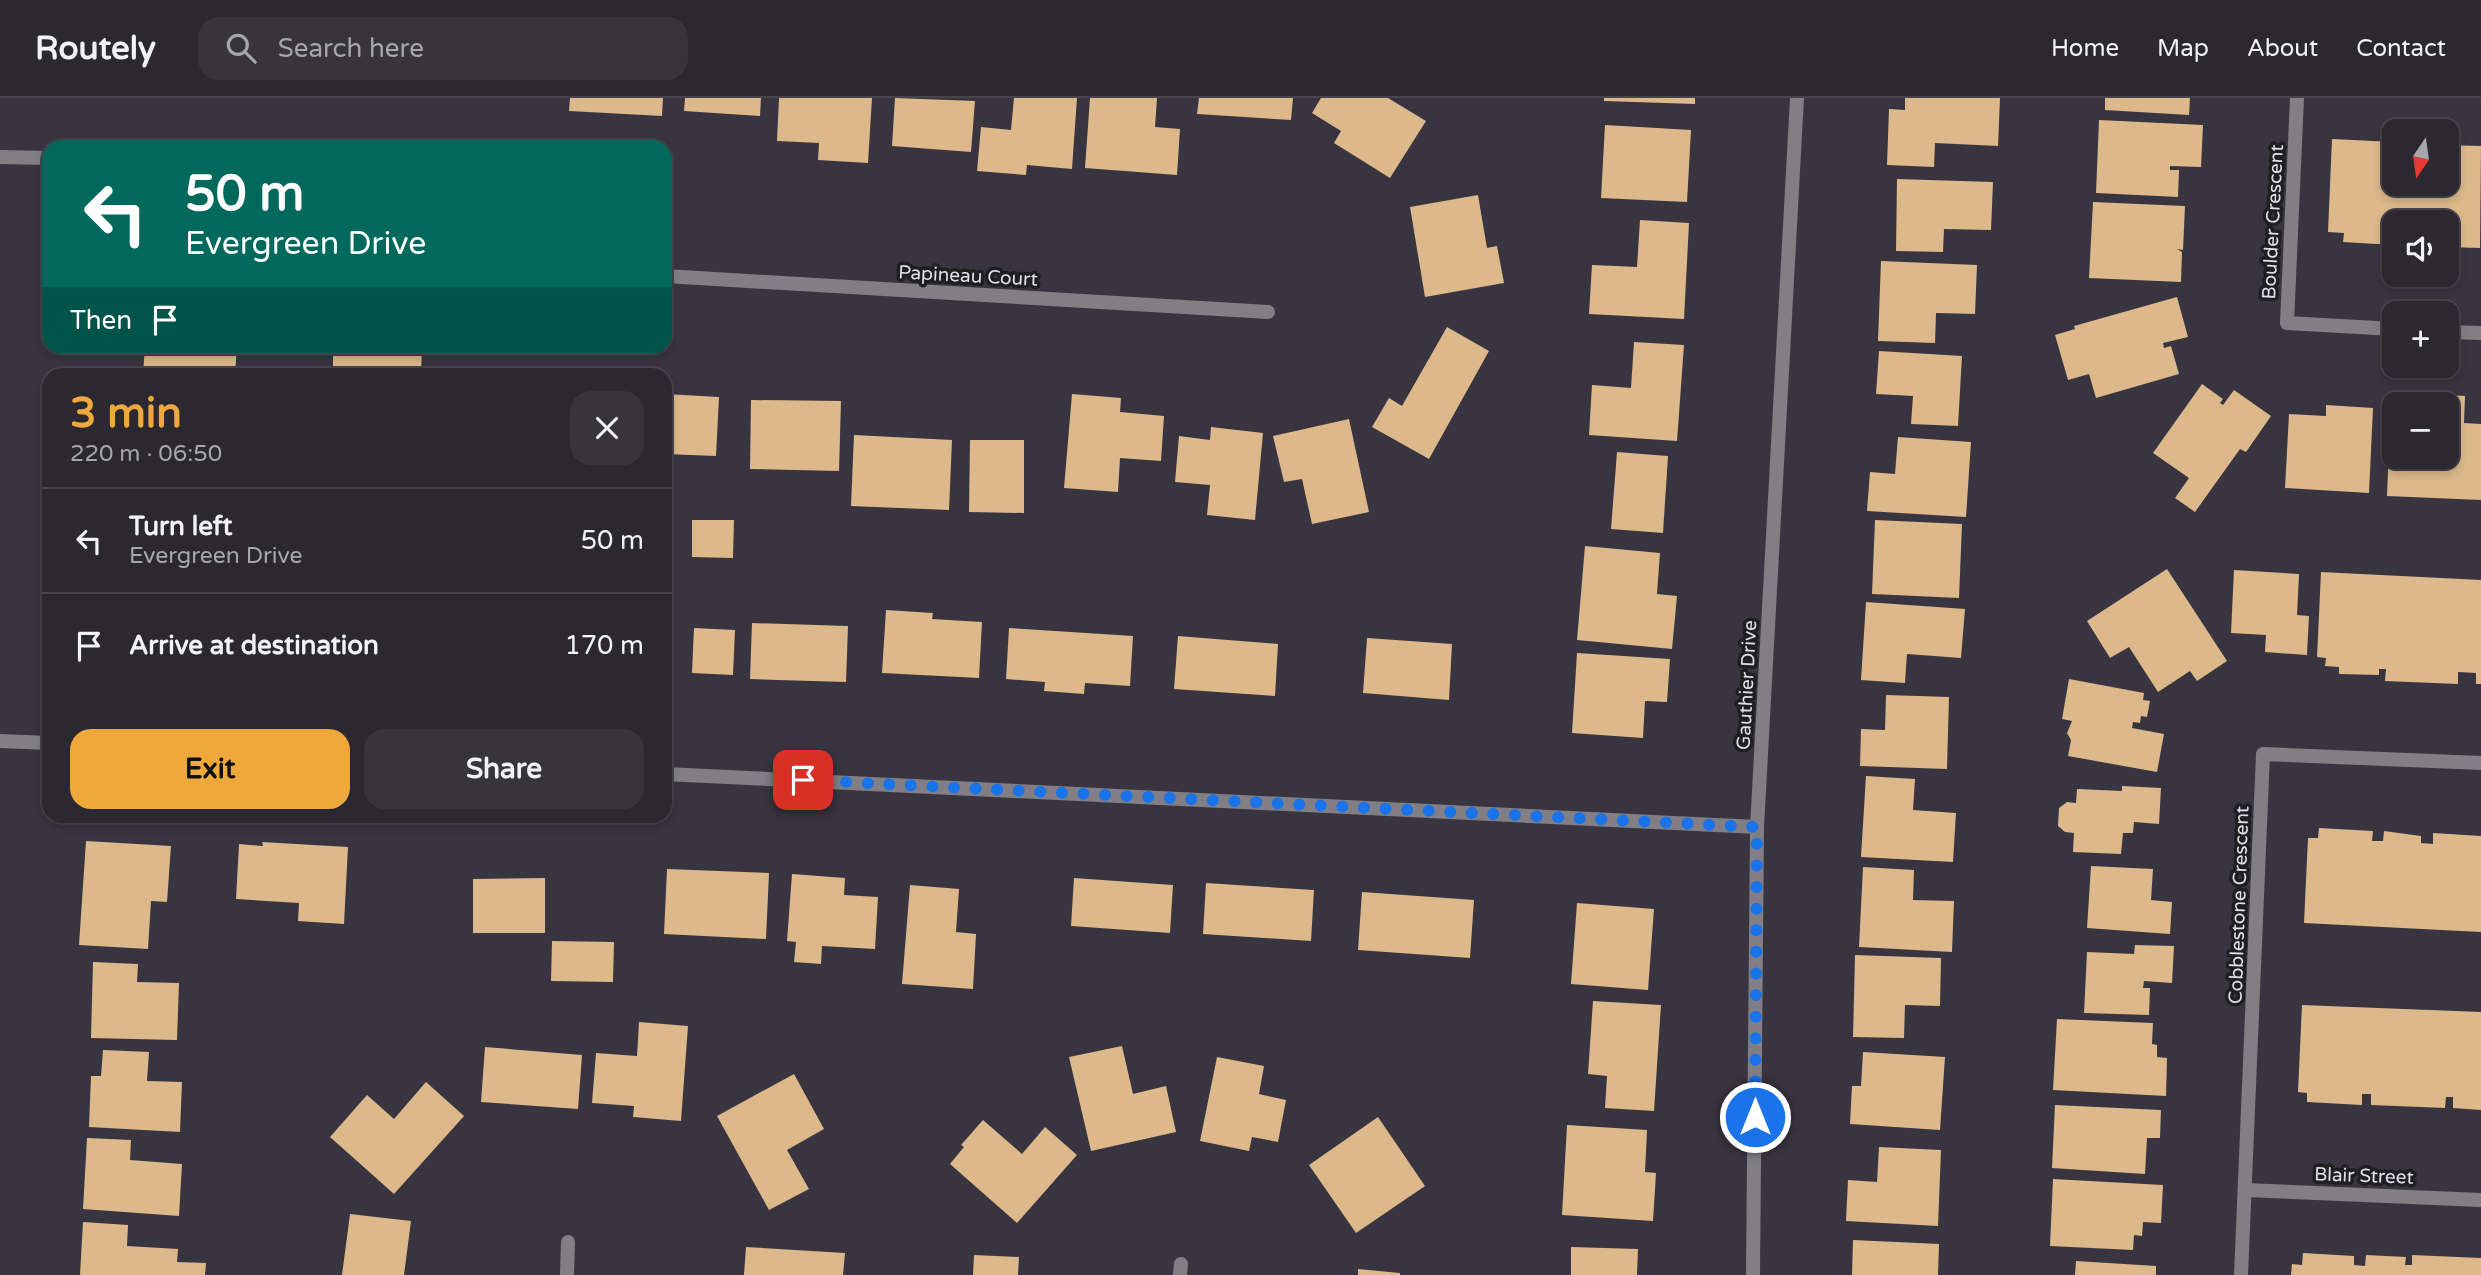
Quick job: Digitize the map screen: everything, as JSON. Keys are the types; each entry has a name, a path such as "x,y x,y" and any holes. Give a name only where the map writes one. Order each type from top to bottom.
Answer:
{"street":[{"name":"Gauthier Drive","path":"1753,1275 1757,827 1797,98"},
{"name":"Boulder Crescent","path":"2297,98 2287,323 2382,328"},
{"path":"0,157 42,158"},
{"name":"Papineau Court","path":"672,276 1268,312"},
{"path":"2459,332 2481,333"},
{"path":"0,741 42,743"},
{"name":"Cobblestone Crescent","path":"2241,1275 2263,754 2481,763"},
{"path":"672,774 1757,827"},
{"name":"Blair Street","path":"2245,1190 2481,1200"},
{"path":"567,1275 568,1242"}],"building":[{"path":"570,98 663,98 662,116 569,111"},
{"path":"685,98 761,98 760,116 684,111"},
{"path":"779,98 872,98 868,163 818,160 819,143 777,141"},
{"path":"895,98 975,101 971,152 892,146"},
{"path":"1014,98 1077,98 1072,169 1027,165 1026,175 977,171 981,127 1011,130"},
{"path":"1090,98 1157,98 1155,127 1180,129 1177,175 1085,168"},
{"path":"1199,98 1293,98 1291,120 1197,114"},
{"path":"1321,98 1388,98 1426,121 1390,178 1334,143 1341,131 1312,113"},
{"path":"1604,98 1695,98 1695,104 1604,101"},
{"path":"1905,98 2000,98 1998,146 1935,143 1934,167 1887,165 1889,109 1905,110"},
{"path":"2105,98 2190,98 2189,115 2105,110"},
{"path":"2099,120 2203,125 2201,167 2170,166 2170,170 2179,170 2178,197 2096,193"},
{"path":"1605,125 1691,130 1687,202 1601,198"},
{"path":"2332,139 2382,141 2382,196 2459,196 2459,145 2481,146 2480,248 2459,247 2459,210 2382,210 2382,244 2343,242 2344,233 2328,232"},
{"path":"1897,179 1993,182 1991,230 1944,229 1943,252 1896,251"},
{"path":"1478,195 1487,248 1497,246 1504,283 1425,297 1410,207"},
{"path":"2093,202 2185,206 2183,250 2177,249 2182,252 2181,282 2089,278"},
{"path":"1640,220 1689,223 1684,319 1589,314 1592,265 1637,267"},
{"path":"1881,261 1977,265 1975,314 1936,313 1935,343 1878,341"},
{"path":"2177,297 2188,337 2163,343 2164,348 2171,346 2179,374 2096,398 2089,374 2068,380 2055,335 2075,329 2074,326"},
{"path":"1447,327 1489,351 1429,459 1372,427 1389,398 1402,406"},
{"path":"1634,342 1684,345 1677,441 1589,435 1592,385 1631,388"},
{"path":"1879,351 1962,356 1958,426 1911,424 1913,396 1876,394"},
{"path":"144,354 236,354 235,368 143,368"},
{"path":"333,354 422,354 421,368 333,368"},
{"path":"2202,384 2223,399 2220,403 2223,405 2234,390 2271,416 2246,452 2240,449 2195,512 2175,498 2189,478 2153,453"},
{"path":"672,394 719,397 716,456 672,454"},
{"path":"1072,394 1121,398 1120,412 1164,416 1161,461 1120,458 1118,492 1064,488"},
{"path":"2459,396 2465,396 2464,423 2481,424 2481,500 2387,496 2388,469 2459,469"},
{"path":"751,400 841,401 839,471 750,469"},
{"path":"2326,405 2373,408 2369,493 2285,488 2289,414 2326,416"},
{"path":"1349,419 1369,512 1312,524 1302,479 1284,482 1273,436"},
{"path":"1211,427 1263,433 1255,520 1207,515 1210,485 1175,482 1179,436 1210,440"},
{"path":"854,435 952,440 949,510 851,506"},
{"path":"1898,437 1971,442 1966,517 1867,511 1870,472 1895,474"},
{"path":"970,440 1024,440 1024,513 969,512"},
{"path":"1617,452 1668,456 1663,533 1611,529"},
{"path":"692,520 734,520 733,558 692,557"},
{"path":"1875,520 1962,524 1959,598 1872,594"},
{"path":"1585,546 1660,553 1657,594 1677,596 1672,649 1577,640"},
{"path":"2167,569 2227,661 2197,681 2190,671 2158,692 2129,647 2110,658 2087,621"},
{"path":"2234,570 2299,574 2297,615 2309,616 2307,655 2265,652 2266,635 2231,633"},
{"path":"2321,572 2481,580 2481,684 2476,684 2476,673 2458,672 2458,684 2385,681 2386,669 2379,669 2379,675 2339,674 2339,667 2325,666 2326,658 2317,657"},
{"path":"1866,602 1965,609 1961,658 1907,654 1905,683 1861,680"},
{"path":"886,610 933,613 932,619 982,622 979,678 882,673"},
{"path":"752,623 848,626 846,682 750,679"},
{"path":"694,628 735,630 733,675 692,673"},
{"path":"1009,628 1133,636 1130,686 1085,683 1084,694 1044,691 1045,682 1006,679"},
{"path":"1178,636 1278,644 1275,696 1174,689"},
{"path":"1367,638 1452,644 1449,700 1363,693"},
{"path":"1577,653 1670,659 1667,702 1645,701 1643,738 1572,733"},
{"path":"2069,679 2144,693 2143,700 2150,701 2147,717 2141,716 2140,723 2133,722 2132,728 2164,734 2157,772 2068,756 2071,740 2067,733 2072,721 2062,719"},
{"path":"1886,695 1949,697 1947,769 1860,766 1861,729 1885,730"},
{"path":"1866,776 1915,779 1913,810 1956,813 1953,862 1861,857"},
{"path":"2122,786 2161,788 2159,824 2134,822 2133,833 2123,833 2121,854 2073,852 2074,833 2065,832 2058,826 2059,808 2067,802 2076,803 2077,789 2122,791"},
{"path":"2319,828 2373,831 2372,841 2383,841 2384,831 2421,836 2421,843 2433,844 2433,833 2481,836 2481,932 2304,923 2308,838 2318,838"},
{"path":"86,841 171,846 167,902 151,901 148,949 79,945"},
{"path":"262,842 348,847 344,924 298,921 299,903 236,899 239,844 263,846"},
{"path":"2091,866 2153,869 2151,900 2172,902 2170,934 2087,928"},
{"path":"1863,867 1914,870 1913,900 1954,901 1952,952 1859,947"},
{"path":"667,869 769,873 766,939 664,934"},
{"path":"792,874 845,878 844,895 878,897 875,949 822,946 821,964 794,962 796,942 787,941"},
{"path":"545,878 545,933 473,933 473,879"},
{"path":"1074,878 1173,885 1170,933 1071,926"},
{"path":"1206,883 1314,890 1311,941 1203,934"},
{"path":"910,885 959,889 956,932 976,934 973,989 902,984"},
{"path":"1362,892 1474,900 1470,958 1358,950"},
{"path":"1577,903 1654,909 1648,990 1571,984"},
{"path":"552,941 614,942 613,982 551,981"},
{"path":"2135,945 2174,946 2172,983 2144,981 2143,988 2150,988 2149,1015 2084,1013 2087,952 2134,954"},
{"path":"1855,955 1941,958 1940,1006 1905,1005 1904,1038 1853,1037"},
{"path":"93,962 138,964 137,982 179,983 177,1040 91,1038"},
{"path":"1593,1001 1661,1005 1654,1111 1605,1108 1607,1076 1588,1074"},
{"path":"2302,1005 2481,1012 2481,1110 2453,1108 2453,1097 2446,1097 2445,1108 2371,1105 2371,1094 2362,1094 2362,1105 2307,1102 2307,1093 2298,1092"},
{"path":"2057,1019 2153,1023 2152,1044 2157,1045 2157,1057 2167,1058 2166,1096 2053,1090"},
{"path":"639,1022 688,1026 681,1121 633,1117 634,1106 592,1103 596,1053 637,1056"},
{"path":"1122,1046 1133,1094 1166,1086 1176,1132 1091,1151 1069,1057"},
{"path":"485,1047 582,1055 578,1109 481,1102"},
{"path":"103,1050 149,1052 147,1081 182,1082 180,1132 89,1127 91,1076 101,1076"},
{"path":"1863,1052 1945,1057 1940,1130 1850,1124 1852,1086 1861,1086"},
{"path":"1217,1057 1264,1066 1259,1094 1286,1100 1278,1142 1252,1137 1249,1151 1200,1141"},
{"path":"794,1074 824,1129 787,1150 809,1189 769,1210 717,1116"},
{"path":"426,1082 464,1116 394,1194 330,1137 367,1095 394,1119"},
{"path":"2055,1105 2161,1110 2160,1138 2147,1138 2145,1174 2052,1168"},
{"path":"1378,1117 1425,1186 1356,1233 1309,1165"},
{"path":"983,1120 1022,1154 1045,1127 1077,1155 1017,1223 950,1164 964,1147 961,1145"},
{"path":"1567,1125 1647,1130 1645,1172 1656,1173 1653,1221 1562,1215"},
{"path":"87,1138 131,1140 130,1160 182,1164 179,1216 83,1209"},
{"path":"1879,1147 1941,1150 1938,1226 1846,1221 1848,1180 1877,1182"},
{"path":"2053,1179 2163,1185 2161,1223 2143,1222 2142,1236 2134,1235 2133,1250 2050,1246"},
{"path":"350,1214 411,1221 404,1275 342,1275"},
{"path":"83,1222 128,1225 127,1246 178,1249 177,1262 206,1263 205,1275 80,1275"},
{"path":"1853,1240 1939,1244 1938,1275 1852,1275"},
{"path":"746,1247 845,1253 843,1275 744,1275"},
{"path":"1571,1247 1638,1249 1637,1275 1571,1275"},
{"path":"2303,1253 2354,1256 2354,1265 2365,1266 2366,1255 2406,1257 2405,1265 2412,1265 2412,1255 2481,1258 2481,1275 2291,1275 2292,1264 2302,1265"},
{"path":"974,1255 1019,1257 1018,1275 973,1275"},
{"path":"2076,1261 2156,1266 2156,1275 2075,1275"},
{"path":"1358,1269 1400,1273 1400,1275 1358,1275"}],"route":[{"path":"803,780 1757,827 1755,1117"}]}
